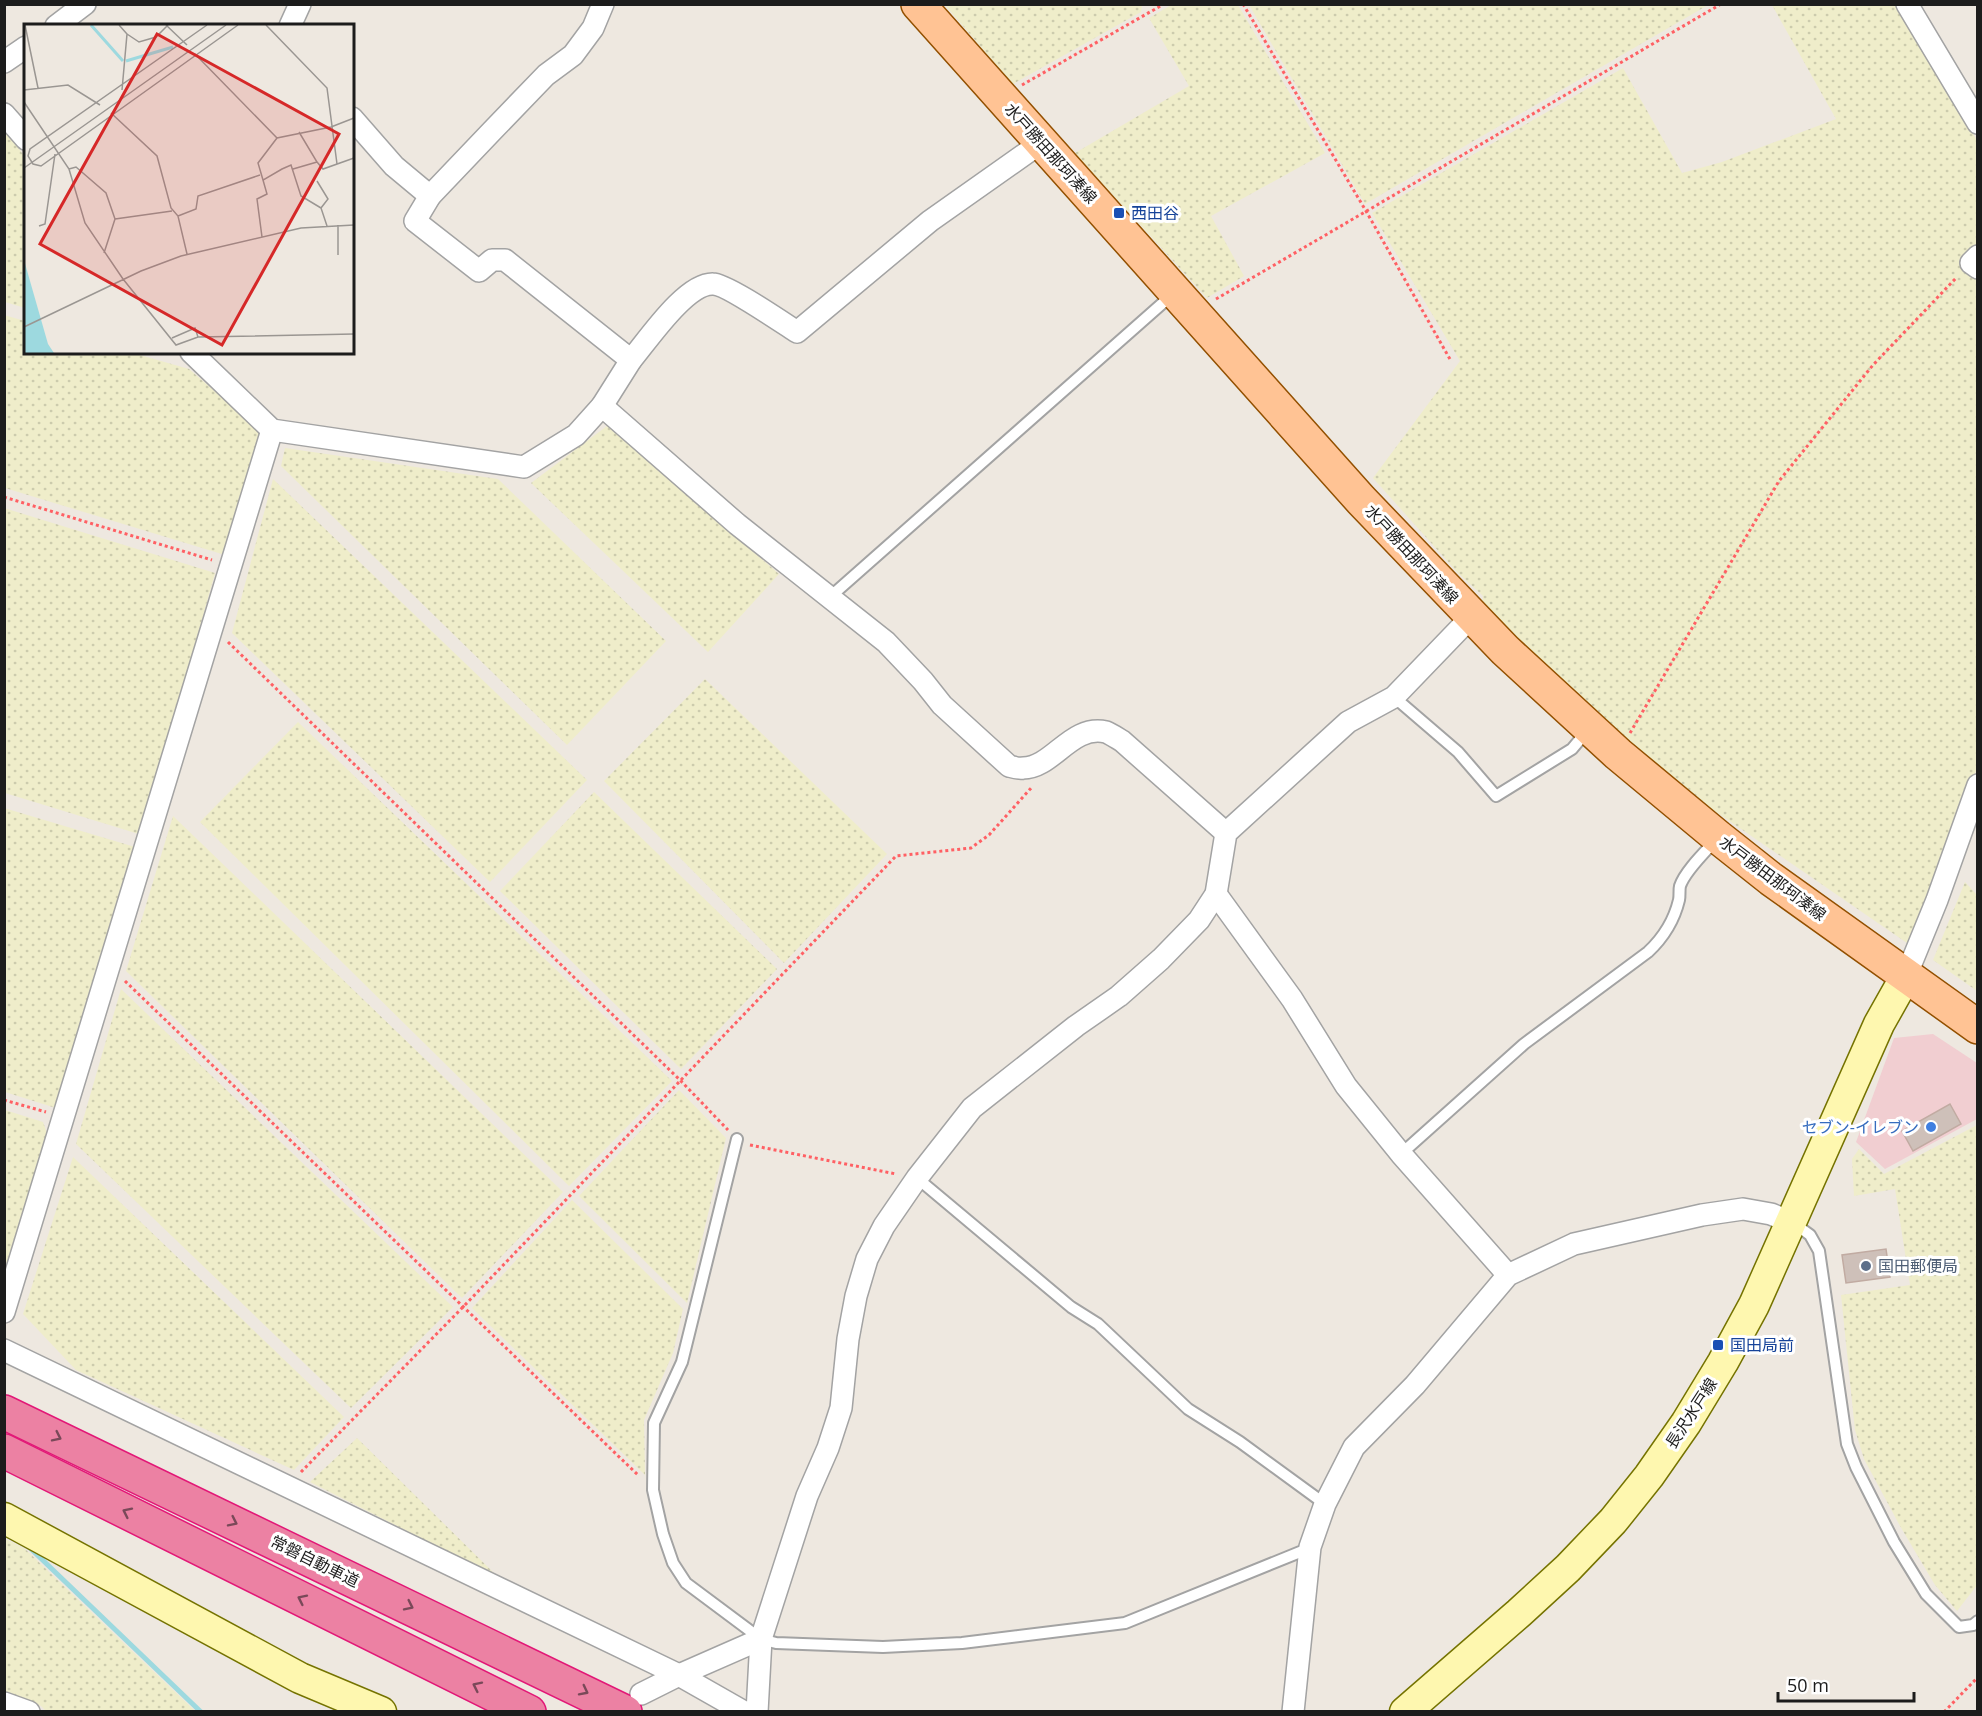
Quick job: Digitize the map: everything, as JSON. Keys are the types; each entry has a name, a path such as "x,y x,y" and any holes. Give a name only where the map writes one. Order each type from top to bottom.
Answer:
{"highway":[{"name":"常磐自動車道","path":"4,1412 633,1703"},
{"path":"4,1452 529,1712"}],"main road":[{"name":"水戸勝田那珂湊線","path":"918,4 1361,500 1472,616 1589,729 1718,837 1780,885 1977,1027"},
{"name":"長沢水戸線","path":"1405,1712 1568,1568 1612,1521 1649,1476 1686,1423 1724,1362 1754,1305 1879,1024 1905,976"},
{"path":"4,1518 300,1678 381,1712"}],"street":[{"path":"59,24 85,4"},
{"path":"291,24 300,4"},
{"path":"603,4 593,28 573,55 546,75 430,196 415,221 479,271 492,260 505,260 631,360"},
{"path":"1907,4 1977,123"},
{"path":"4,62 24,48"},
{"path":"4,114 24,137"},
{"path":"354,120 394,166 430,196"},
{"path":"193,354 272,430 524,467 576,435 602,406 631,360 683,297 698,287 714,284 732,292 797,332 930,221 1042,142"},
{"path":"602,406 779,560 886,642 942,705 1009,766 1023,768 1037,765 1076,737 1092,732 1107,732 1122,741 1226,833"},
{"path":"4,1312 272,430"},
{"path":"756,1712 761,1639 807,1496 828,1448 841,1408 848,1339 856,1296 867,1259 884,1226 917,1178 972,1108 1076,1026 1119,996 1161,959 1199,920 1216,894 1226,833 1348,722 1394,697 1472,616"},
{"path":"1905,976 1936,900 1977,785"},
{"path":"1216,894 1292,999 1346,1086 1401,1154 1508,1275"},
{"path":"1293,1712 1310,1547 1325,1504 1354,1447 1415,1385 1508,1275 1574,1244 1702,1215 1743,1209 1771,1214 1791,1222"},
{"path":"4,1350 679,1675 744,1712"},
{"path":"633,1703 679,1675 761,1639"},
{"path":"4,1703 29,1712"}],"lane":[{"path":"830,597 1184,302"},
{"path":"1394,697 1458,753 1496,796 1572,749 1589,729"},
{"path":"1401,1154 1524,1044 1648,952 1662,939 1673,920 1680,885 1718,837"},
{"path":"737,1139 682,1362 654,1423 653,1490 663,1534 673,1563 686,1583 761,1639 776,1643 883,1647 962,1643 1125,1623 1310,1547"},
{"path":"917,1178 1071,1307 1098,1324 1188,1409 1240,1442 1325,1504"},
{"path":"1791,1222 1810,1235 1820,1251 1847,1443 1856,1467 1894,1542 1926,1594 1959,1627 1973,1625 1977,1621"}],"path":[{"path":"1148,4 1152,11"},
{"path":"1001,97 1164,4"},
{"path":"1243,4 1366,211 1451,361"},
{"path":"1184,302 1366,211 1721,4"},
{"path":"1618,754 1779,481 1873,365 1975,262"},
{"path":"4,497 231,566"},
{"path":"211,632 228,642 680,1080 737,1139 755,1147 917,1178"},
{"path":"287,1486 463,1307 896,856 972,848 989,835 1032,788 1037,765"},
{"path":"110,967 653,1490"},
{"path":"4,1100 64,1118"},
{"path":"1944,1712 1977,1677"}],"shaded area":[{"path":"1173,4 1238,5 1325,153 1211,216 1244,276 1207,298 1075,153 1189,86 1149,18"},
{"path":"945,5 1142,5 1141,12 1013,84"},
{"path":"1249,5 1708,5 1365,204"},
{"path":"1772,5 1898,5 1978,142 1977,245 1963,259 1966,272 1978,281 1977,768 1938,876 1907,943 1712,809 1621,734 1482,605 1483,596 1458,573 1373,478 1460,361 1372,213 1623,68 1682,173 1722,162 1836,119"},
{"path":"4,129 24,156 24,308 5,302"},
{"path":"4,315 24,321 24,354 136,354 189,369 261,431 225,555 5,488"},
{"path":"607,426 779,574 708,652 531,483"},
{"path":"285,448 498,479 666,641 567,745 281,466"},
{"path":"273,479 587,780 490,882 232,633"},
{"path":"4,508 215,573 142,835 5,793"},
{"path":"705,679 887,854 784,963 604,781"},
{"path":"298,722 672,1081 569,1186 200,822"},
{"path":"594,792 777,969 681,1069 500,891"},
{"path":"4,808 135,847 59,1109 5,1092"},
{"path":"173,816 563,1192 462,1298 126,971"},
{"path":"1965,882 1977,895 1977,991 1933,960"},
{"path":"121,989 453,1307 351,1408 76,1144"},
{"path":"1933,1034 1977,1063 1977,1119 1885,1169 1856,1142 1894,1038"},
{"path":"679,1090 726,1138 687,1303 579,1196"},
{"path":"5,1110 43,1122 48,1136 5,1267"},
{"path":"1977,1125 1978,1584 1957,1611 1935,1585 1864,1459 1855,1430 1841,1295 1910,1285 1895,1189 1854,1196 1852,1159 1859,1149 1884,1174"},
{"path":"73,1157 344,1417 294,1470 76,1370 23,1314"},
{"path":"572,1200 683,1309 673,1353 644,1420 645,1475 472,1308"},
{"path":"357,1438 498,1577 310,1482"},
{"path":"4,1538 24,1548 195,1711 46,1711 41,1706 5,1694"}],"building":[{"name":"セブン-イレブン","path":"1950,1104 1961,1124 1913,1151 1902,1131"},
{"path":"1886,1249 1890,1277 1846,1283 1842,1255"}],"waterway":[{"path":"29,1547 201,1712"}],"place":[{"name":"西田谷","path":"1119,213"},
{"name":"セブン-イレブン","path":"1931,1127"},
{"name":"国田郵便局","path":"1866,1266"},
{"name":"国田局前","path":"1718,1345"}]}
